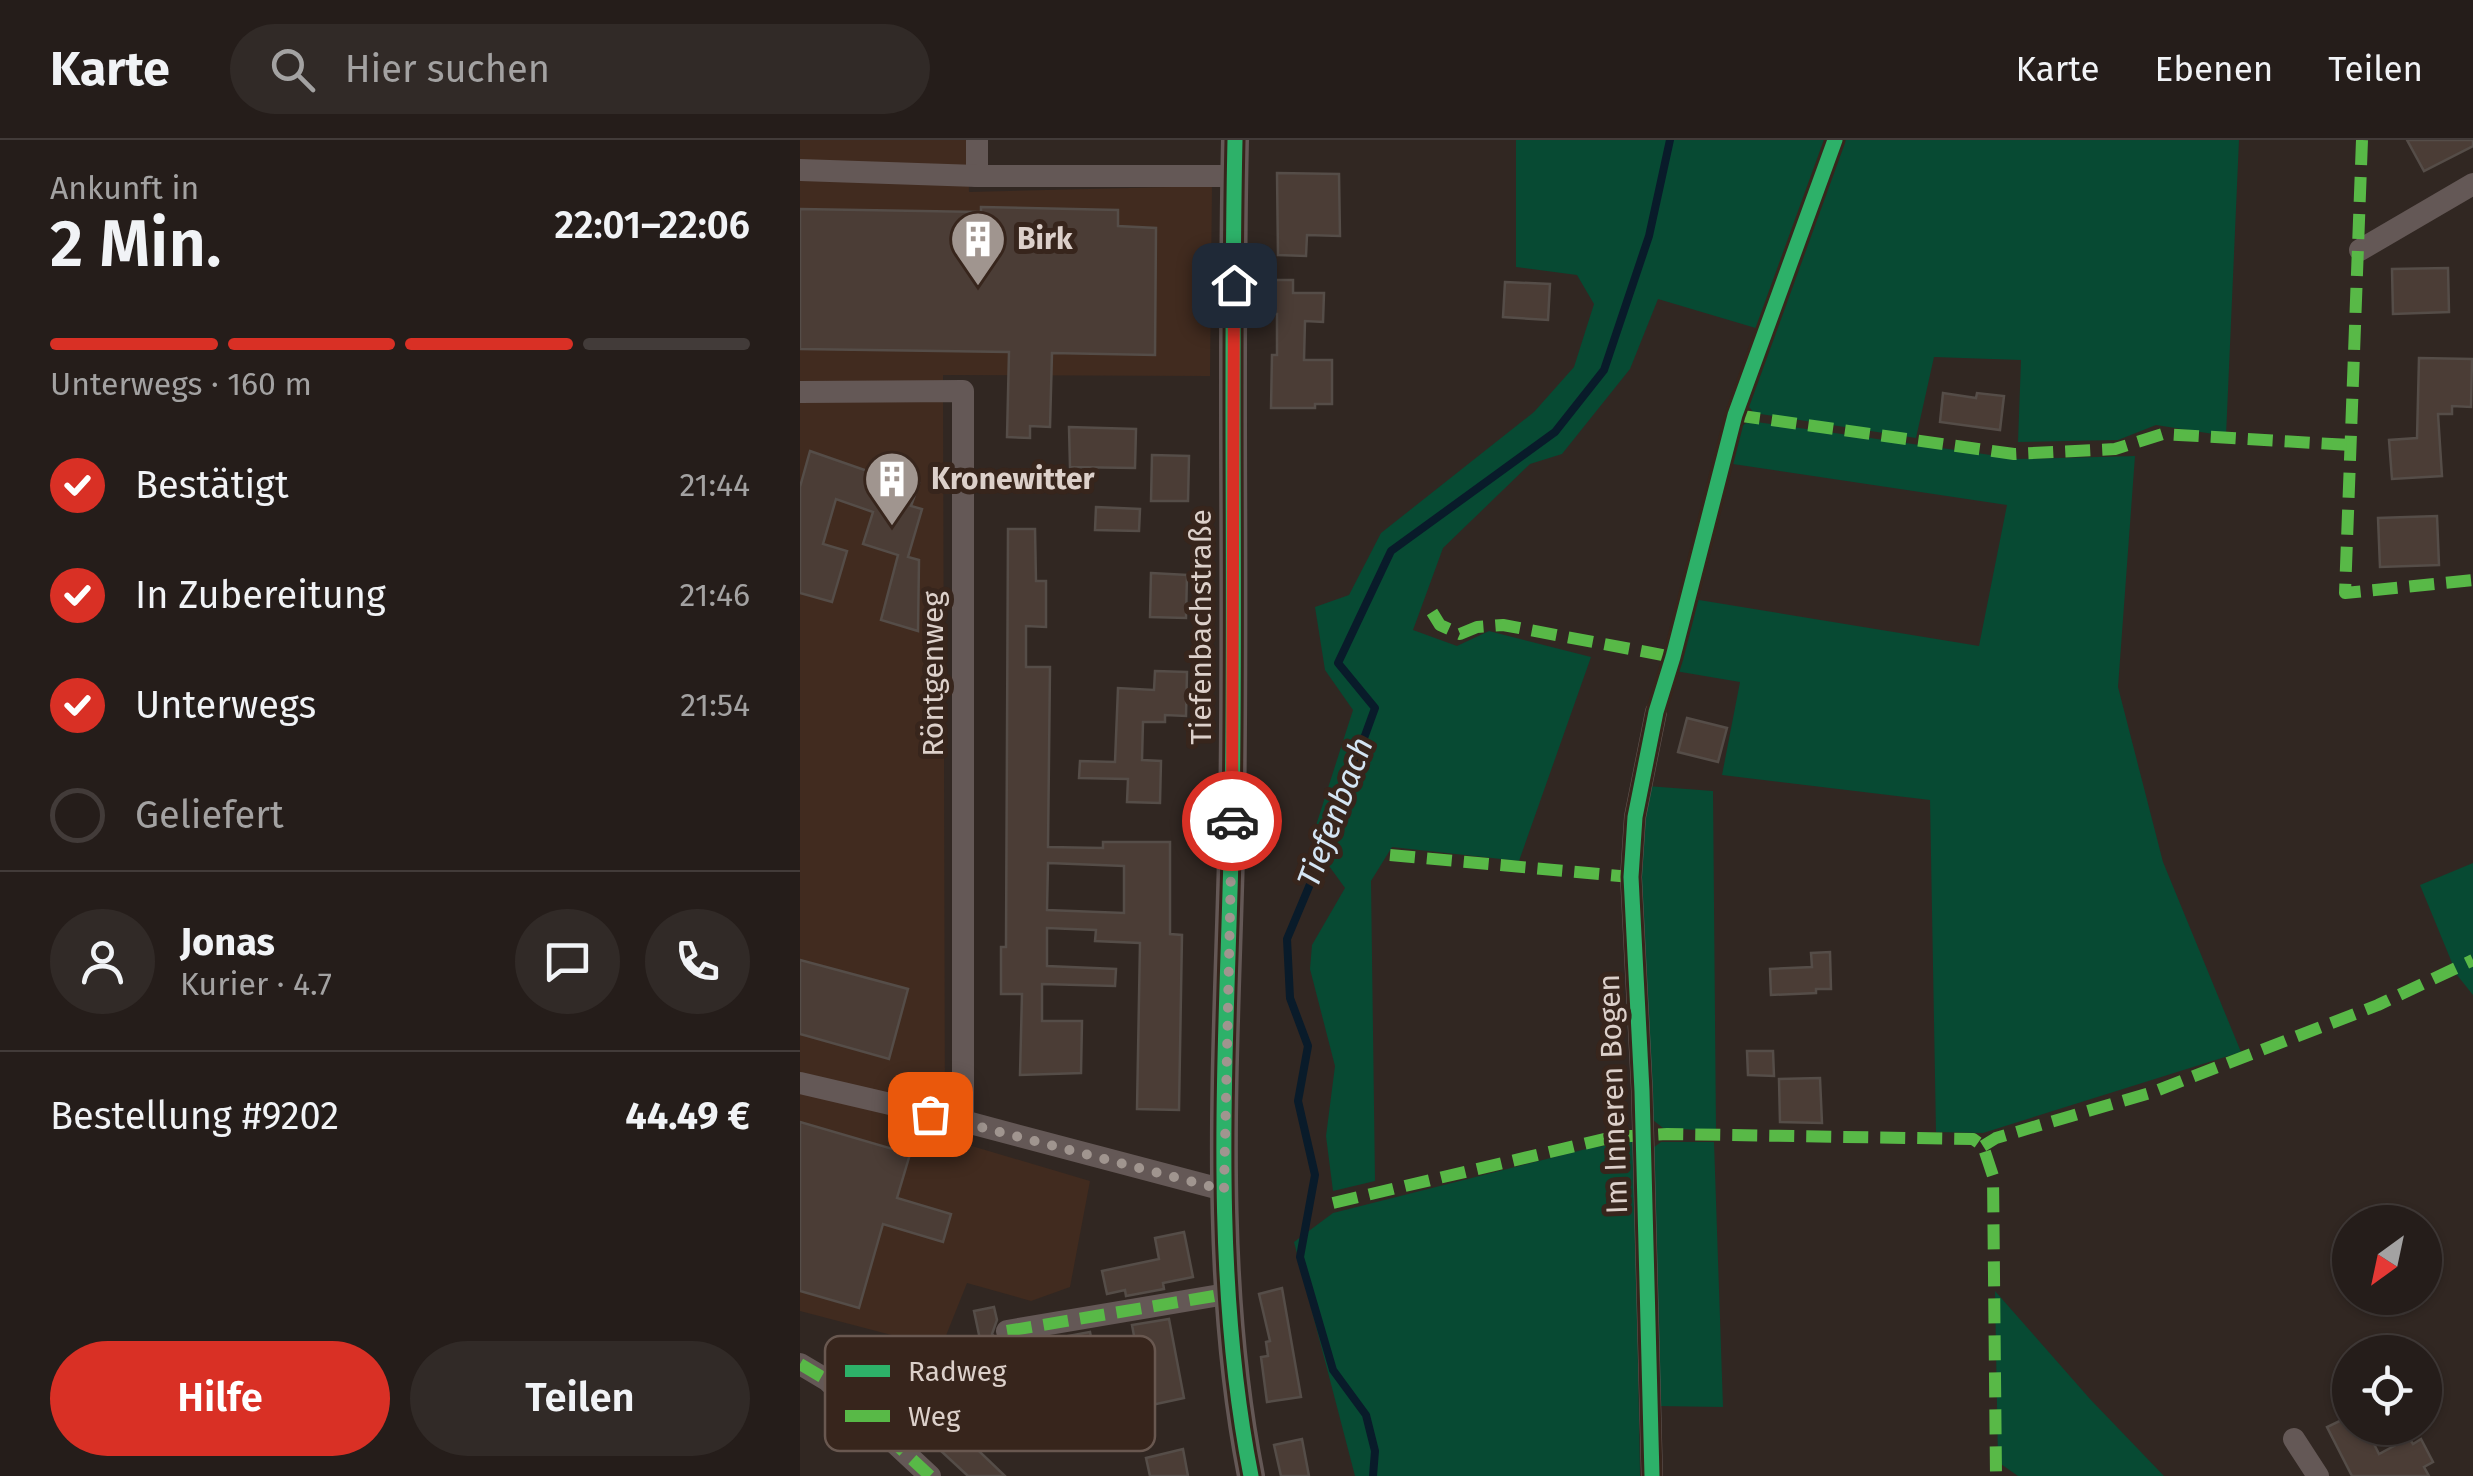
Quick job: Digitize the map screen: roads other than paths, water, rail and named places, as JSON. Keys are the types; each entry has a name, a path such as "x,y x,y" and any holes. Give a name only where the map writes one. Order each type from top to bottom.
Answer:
{"street":[{"path":"976,140 977,176"},
{"name":"Tiefenbachstraße","path":"1235,140 1233,743 1224,1190 1226,1294 1236,1400 1252,1476"},
{"path":"800,170 977,176 1234,176"},
{"path":"2360,250 2473,184"},
{"name":"Röntgenweg","path":"800,392 963,391 963,1121"},
{"name":"Im Inneren Bogen","path":"1652,1476 1641,1076 1631,877 1635,817 1656,712"},
{"path":"800,1084 963,1121 1224,1190"},
{"path":"1007,1331 1226,1294"},
{"path":"800,1364 825,1379"},
{"path":"2294,1439 2318,1476"},
{"path":"903,1451 930,1476"}],"waterway":[{"name":"Tiefenbach","path":"1373,1476 1375,1451 1366,1415 1333,1370 1300,1257 1315,1175 1298,1101 1308,1046 1290,998 1287,939 1375,708 1338,663 1391,551 1555,432 1604,370 1649,236 1670,140"}],"place":[{"name":"Birk","path":"978,288"},
{"name":"Kronewitter","path":"892,528"}]}
